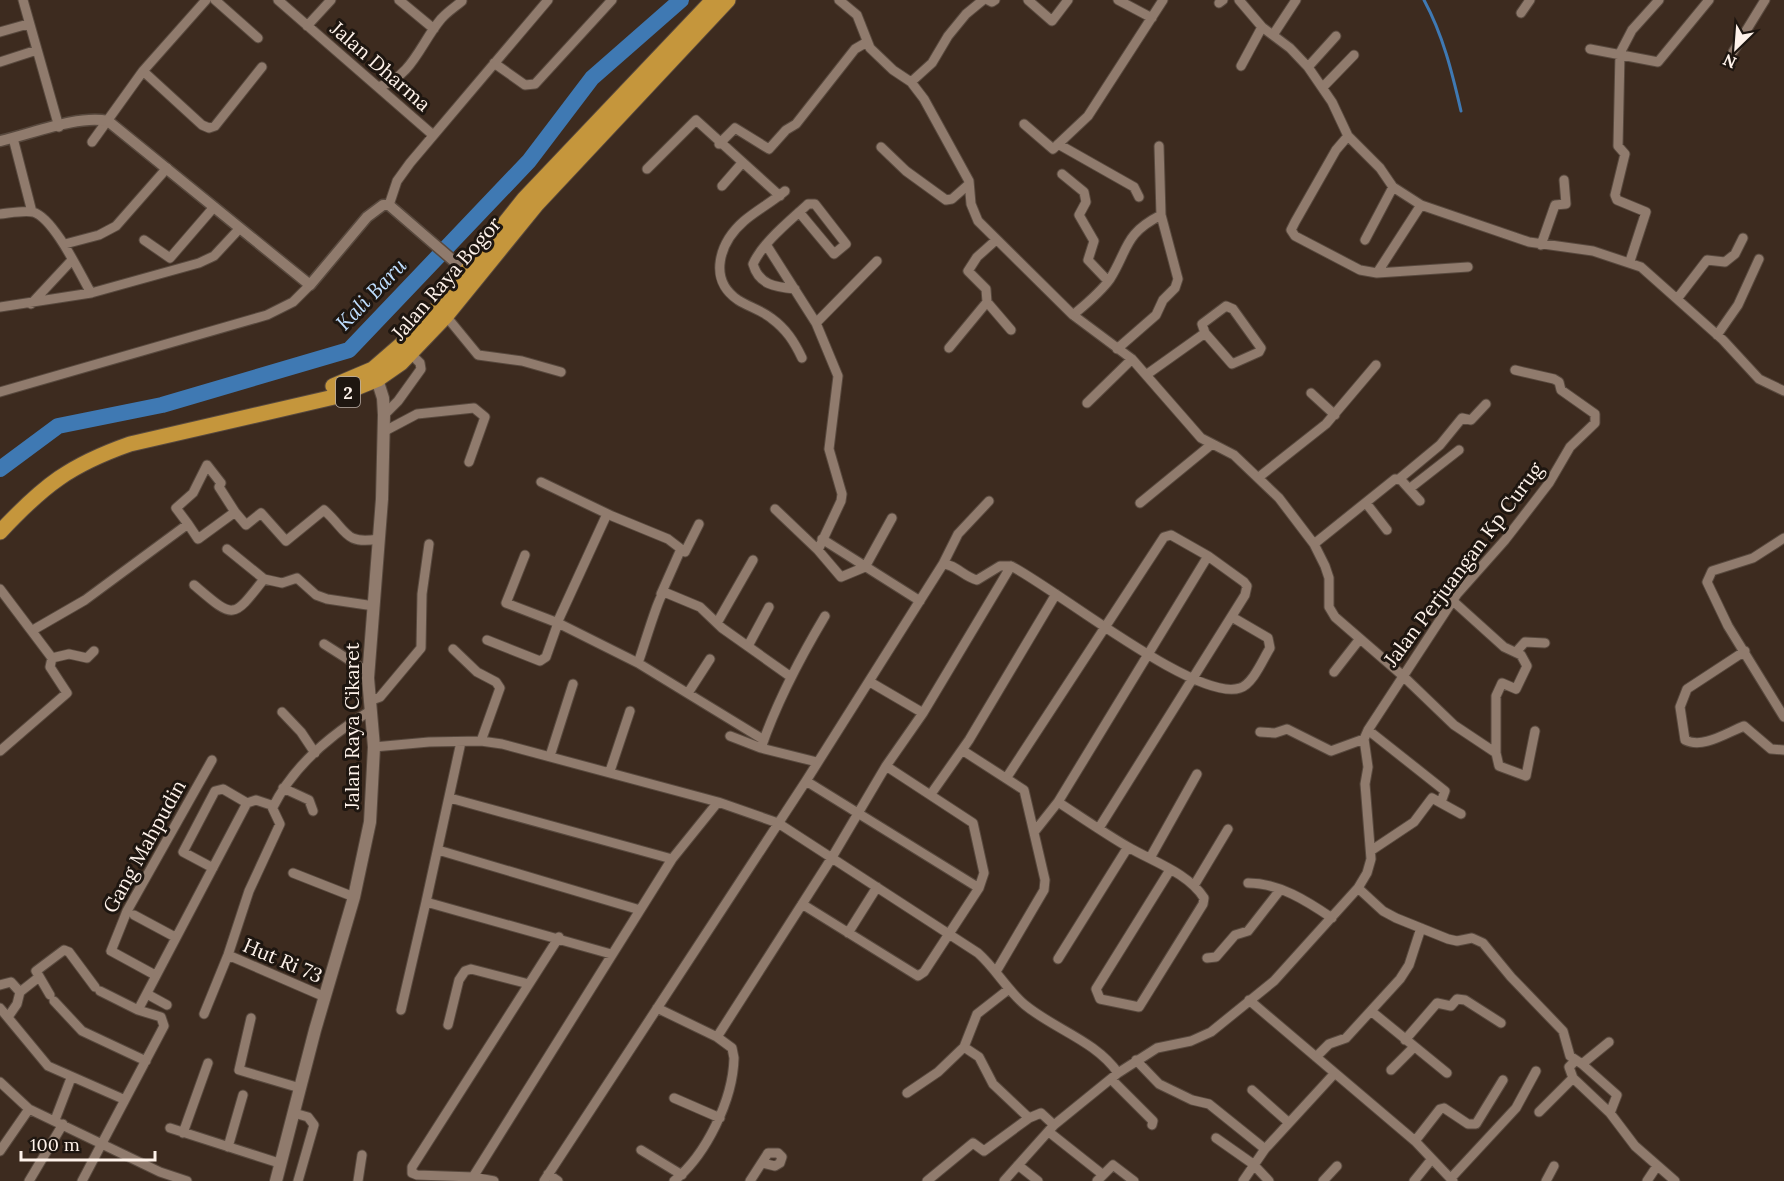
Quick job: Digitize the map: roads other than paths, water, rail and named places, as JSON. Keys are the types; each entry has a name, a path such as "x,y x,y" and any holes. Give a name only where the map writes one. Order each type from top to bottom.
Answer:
{"highway":[{"name":"Jalan Raya Bogor","path":"611,117 713,0"},
{"name":"Jalan Raya Bogor","path":"0,532 52,482 83,461 130,444 334,397 410,353 446,316 470,275 524,199 611,117 728,0"},
{"name":"Jalan Raya Bogor","path":"0,518 45,475 80,452 97,445 129,434 376,374 470,275"}],"main road":[{"name":"Jalan Raya Cikaret","path":"276,1181 279,1163 354,897 370,822 374,747 368,672 374,606 384,415 376,374"}],"street":[{"path":"23,0 59,127"},
{"path":"92,142 143,71 206,0"},
{"path":"215,0 258,38"},
{"name":"Jalan Dharma","path":"278,0 433,135"},
{"path":"307,26 331,0"},
{"path":"399,0 434,29"},
{"path":"389,205 397,181 433,135 548,0"},
{"path":"494,63 525,85 535,84 612,0"},
{"path":"838,0 857,15 867,42 893,70 911,82 924,99 969,184 973,212 996,240 1073,315 1132,359 1191,428 1212,444 1234,455 1259,477 1279,498 1314,544 1329,578 1329,607 1335,617 1402,675 1454,725 1496,753"},
{"path":"911,82 932,63 948,36 966,14 983,0"},
{"path":"988,0 992,2 995,0"},
{"path":"1028,0 1052,21 1068,0"},
{"path":"1118,0 1152,18"},
{"path":"1024,124 1052,149 1058,144 1088,116 1163,0"},
{"path":"1239,0 1262,27 1308,67 1323,87 1348,136 1380,168 1393,187 1421,205 1541,245 1579,249 1630,261 1652,274 1760,379 1783,391"},
{"path":"1273,35 1296,0"},
{"path":"1521,13 1530,0"},
{"path":"1630,261 1646,212 1616,197 1615,189 1623,168 1625,153 1618,146 1620,53 1632,30 1659,0"},
{"path":"1590,50 1620,53 1658,62 1709,0"},
{"path":"1733,52 1765,0"},
{"path":"378,87 392,82 410,66 442,18 462,1"},
{"path":"0,32 28,24"},
{"path":"1241,66 1262,27"},
{"path":"1308,67 1336,36"},
{"path":"719,144 735,129 769,149 786,130 801,119 855,49 867,42"},
{"path":"0,62 37,50"},
{"path":"1323,87 1354,55"},
{"path":"143,71 202,125 209,128 215,126 262,67"},
{"path":"0,141 89,119 108,121 310,285"},
{"path":"647,169 694,120 719,144 782,193 742,222 722,249 718,260 728,290 738,300 777,323 789,334 802,358"},
{"path":"1348,136 1336,150 1291,232 1360,270 1377,273 1468,267"},
{"path":"13,138 32,212"},
{"path":"1058,144 1134,187 1139,197"},
{"path":"1117,349 1156,315 1163,300 1177,284 1178,279 1161,215 1159,146"},
{"path":"881,147 906,171 946,200 952,199 969,184"},
{"path":"722,186 742,163"},
{"path":"65,244 99,235 116,226 167,168"},
{"path":"1062,174 1084,192 1086,202 1079,215 1094,241 1088,260 1108,281"},
{"path":"1541,245 1555,205 1566,204 1564,180"},
{"path":"1365,240 1393,187"},
{"path":"795,288 767,284 760,279 753,264 767,246 799,212 810,202 815,204 840,233 846,245 834,254 799,212"},
{"path":"0,392 267,315 293,302 367,217 383,205 389,205 470,275"},
{"path":"1377,273 1421,205"},
{"path":"144,240 170,258 214,207"},
{"path":"0,214 32,212 40,215 65,244 91,293"},
{"path":"1073,315 1108,281 1131,238 1145,224 1161,215"},
{"path":"0,307 91,293 214,256 240,228"},
{"path":"1677,299 1707,260 1725,262 1735,254 1743,238"},
{"path":"996,240 968,269 986,289 987,302 1011,330"},
{"path":"767,246 816,322 838,376 829,449 842,501 818,550"},
{"path":"31,304 72,260"},
{"path":"1716,335 1738,305 1760,260"},
{"path":"816,322 877,261"},
{"path":"949,348 987,302"},
{"path":"1226,306 1230,307 1260,345 1261,350 1230,363 1205,333 1202,327 1203,320 1226,306"},
{"path":"446,316 478,355 522,361 561,372"},
{"path":"1146,375 1205,333"},
{"path":"384,415 398,401 421,369 420,363 410,353"},
{"path":"1087,403 1132,359"},
{"path":"1259,477 1303,444 1335,415 1376,365"},
{"name":"Jalan Perjuangan Kp Curug","path":"1366,734 1402,675 1453,601 1549,483 1570,447 1595,423 1595,414 1561,390 1559,382 1515,370"},
{"path":"1311,393 1335,415"},
{"path":"1314,544 1440,445 1462,418 1471,420 1486,404"},
{"path":"383,432 417,414 474,408 485,417 469,462"},
{"path":"1140,503 1212,444"},
{"path":"1409,489 1459,450"},
{"path":"235,512 198,539 176,508 194,493 201,472 207,465 220,483 219,487 235,512 246,525 261,513 286,541 324,510 353,540 362,542 378,539"},
{"path":"1399,479 1420,501"},
{"path":"542,482 668,539 685,552 699,524"},
{"path":"558,1181 546,1178 870,682 943,564 958,534 989,501"},
{"path":"1366,502 1387,530"},
{"path":"775,509 818,550 838,577 865,567 892,518"},
{"path":"487,640 540,661 546,657 558,623 607,513"},
{"path":"33,630 85,600 188,524"},
{"path":"1006,777 1103,626 1164,537 1171,535 1208,556 1247,586 1245,595 1100,828"},
{"path":"1784,538 1753,558 1709,573 1707,582 1728,626 1784,717"},
{"path":"822,539 920,601"},
{"path":"273,807 283,788 315,753 380,697 421,648 422,594 429,544"},
{"path":"227,549 264,579 282,583 297,578 316,595 327,599 374,606"},
{"path":"638,663 661,594 681,549"},
{"path":"525,555 505,602 558,623 638,663 688,693 763,744"},
{"path":"1035,831 1058,802 1208,556"},
{"path":"717,623 753,560"},
{"path":"943,564 976,580 1000,566 1011,566 1147,654 1192,679 1224,688 1238,689 1246,686 1270,648 1268,638 1232,617"},
{"path":"717,1037 831,859 886,766 923,713 1011,566"},
{"path":"194,585 224,609 235,612 241,609 264,579"},
{"path":"0,589 52,658 50,667 66,695 0,751"},
{"path":"661,594 664,592 700,607 717,623 790,677"},
{"path":"931,795 962,750 1056,594"},
{"path":"1453,601 1504,647 1521,655 1528,668 1516,688 1504,683 1500,685 1496,696 1496,753 1499,766 1524,777 1529,770 1535,731"},
{"path":"748,646 769,607"},
{"path":"763,744 770,719 790,677 825,616"},
{"path":"1335,672 1359,640"},
{"path":"1516,652 1525,642 1545,642"},
{"path":"324,644 368,672"},
{"path":"453,649 477,672 496,682 500,688 481,741"},
{"path":"52,658 69,654 87,658 94,651"},
{"path":"1745,651 1687,689 1680,707 1685,740 1692,742 1711,740 1744,726 1771,749 1784,750"},
{"path":"688,693 710,659"},
{"path":"870,682 923,713"},
{"path":"550,756 573,684"},
{"path":"610,771 630,711"},
{"path":"282,712 301,732 315,753"},
{"path":"1285,728 1287,717"},
{"path":"1285,728 1331,751 1366,734"},
{"path":"1260,732 1275,733 1285,728"},
{"path":"1366,734 1445,791 1441,802"},
{"path":"1004,1181 1051,1128 1136,1060 1157,1048 1191,1041 1211,1032 1274,981 1358,888 1367,873 1371,850 1365,784 1368,767 1366,734"},
{"path":"730,736 817,762"},
{"path":"374,747 481,741 610,771 718,802 778,823 950,933 997,970 1009,989 1026,1005 1097,1052 1153,1121 1152,1125"},
{"path":"401,1010 461,742"},
{"path":"962,750 1024,790 1045,880 1044,890 997,970"},
{"name":"Gang Mahpudin","path":"155,975 111,952 127,911 213,760"},
{"path":"802,904 918,976 924,972 979,888 984,873 975,826 886,766"},
{"path":"1150,858 1197,774"},
{"path":"806,781 979,888"},
{"path":"283,788 309,800 313,811"},
{"path":"183,852 215,791 227,790 247,803"},
{"path":"450,798 672,859"},
{"path":"1371,850 1414,822 1432,798 1461,814"},
{"path":"138,1010 247,803 256,800 273,807 279,816 279,828 249,891 228,956 204,1014"},
{"path":"473,1177 672,859 718,802"},
{"path":"1058,802 1128,847 1150,858 1195,884 1204,898 1203,904 1141,1005 1135,1008 1100,999 1096,989 1170,870"},
{"path":"1195,884 1228,829"},
{"path":"166,843 213,868"},
{"path":"1059,959 1128,847"},
{"path":"438,850 640,910"},
{"path":"293,873 354,897"},
{"path":"1248,883 1260,883 1307,900 1332,918"},
{"path":"848,933 877,887"},
{"path":"1358,888 1383,911 1421,928 1457,941 1473,938 1483,943 1511,977 1563,1031 1566,1049 1578,1063 1617,1095 1610,1113"},
{"path":"1207,958 1216,957 1235,936 1248,931 1280,890"},
{"path":"426,902 559,937 611,954"},
{"path":"134,915 176,937"},
{"path":"1316,1057 1329,1044 1346,1038 1409,965 1421,928"},
{"path":"494,1181 473,1177 417,1174 412,1173 412,1167 559,937"},
{"path":"82,1181 123,1099 146,1061 164,1026 161,1017 138,1010 97,989 69,951 64,950 38,967 39,977 52,998 82,1031 146,1061"},
{"name":"Hut Ri 73","path":"228,956 325,997"},
{"path":"448,1025 459,980 465,971 471,969 529,984"},
{"path":"8,1017 18,1004 20,992 39,977"},
{"path":"0,985 11,982 20,992"},
{"path":"907,1093 938,1072 964,1047 977,1014 1009,989"},
{"path":"147,994 167,1005"},
{"path":"1391,1070 1437,1003 1451,1006 1457,999 1465,1000 1501,1023"},
{"path":"1249,1000 1415,1141 1452,1180 1516,1108 1536,1071"},
{"path":"0,1008 48,1066 123,1099"},
{"path":"641,1150 678,1178 710,1137 720,1119 734,1058 732,1048 717,1037 657,1008"},
{"path":"1371,1011 1448,1072"},
{"path":"251,1018 239,1070 300,1088"},
{"path":"1610,1042 1569,1067 1573,1078 1610,1113 1635,1146 1675,1181"},
{"path":"964,1047 979,1057 993,1084 1029,1118"},
{"path":"1136,1060 1159,1084 1192,1100 1209,1104 1265,1149"},
{"path":"183,1133 208,1063"},
{"path":"1243,1181 1265,1149 1334,1074"},
{"path":"29,1181 59,1122 71,1078"},
{"path":"1539,1112 1573,1078"},
{"path":"1415,1141 1440,1109 1444,1108 1468,1124 1476,1124 1503,1080"},
{"path":"0,1082 29,1109 160,1172 187,1181"},
{"path":"1252,1090 1288,1122"},
{"path":"228,1147 243,1095"},
{"path":"674,1098 720,1119"},
{"path":"1,1148 29,1109"},
{"path":"294,1113 308,1117 314,1125 298,1181"},
{"path":"927,1181 973,1143 984,1151 1029,1118 1041,1113 1051,1128 1099,1178 1113,1165 1134,1181"},
{"path":"170,1128 279,1163"},
{"path":"1216,1138 1253,1164 1269,1181"},
{"path":"358,1181 362,1155"},
{"path":"1414,1181 1431,1160"},
{"path":"750,1181 762,1163"},
{"path":"1018,1165 1038,1181"},
{"path":"1323,1181 1337,1166"},
{"path":"1546,1181 1554,1166"},
{"path":"1647,1181 1657,1166"},
{"path":"1116,1181 1123,1172"}],"waterway":[{"name":"Kali Baru","path":"0,469 58,426 162,405 349,350 529,161 592,78 681,0"},
{"path":"1424,0 1442,40 1461,111"}]}
